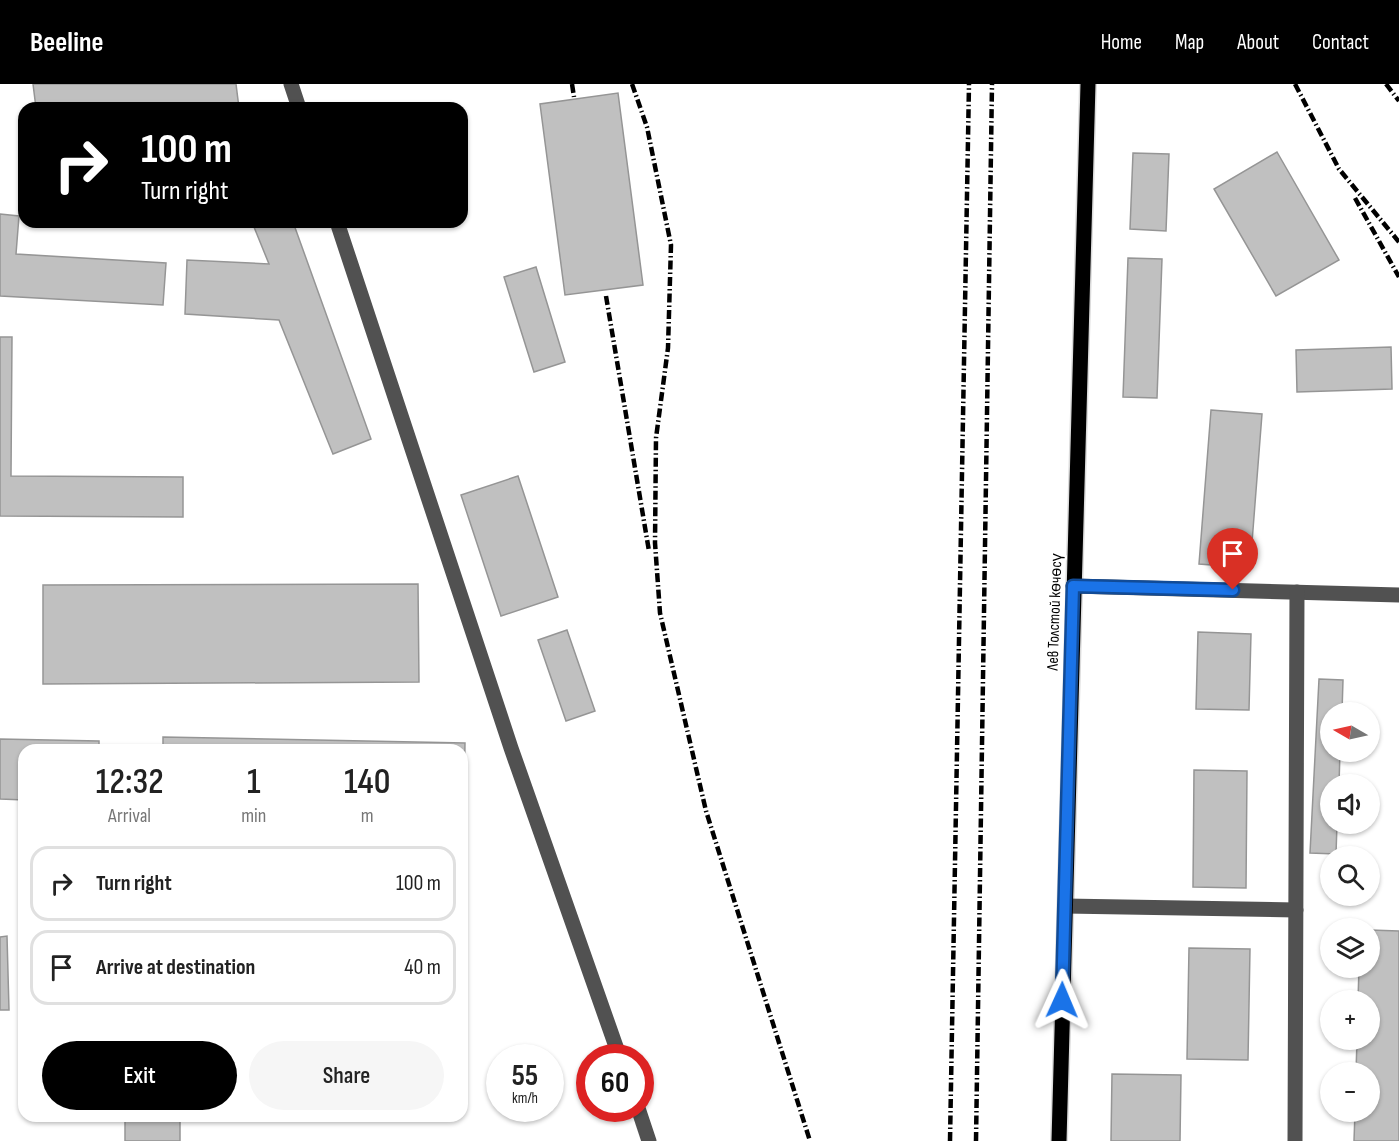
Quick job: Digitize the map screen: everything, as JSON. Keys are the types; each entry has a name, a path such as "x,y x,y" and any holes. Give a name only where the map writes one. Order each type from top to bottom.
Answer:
{"main road":[{"name":"Лев Толстой көчөсү","path":"1059,1141 1088,84"}],"street":[{"path":"291,84 297,102"},
{"path":"339,228 515,759 615,1044"},
{"path":"1073,586 1399,595"},
{"path":"1296,1141 1297,592"},
{"path":"1065,906 1296,910"},
{"path":"643,1122 649,1141"}],"building":[{"path":"33,84 236,84 238,102 35,102"},
{"path":"618,93 643,285 565,295 540,104"},
{"path":"1277,152 1339,260 1276,296 1214,189"},
{"path":"1133,153 1169,154 1166,231 1130,229"},
{"path":"0,214 18,216 16,254 166,263 163,305 0,296"},
{"path":"254,228 295,228 371,439 333,454 279,320 185,314 187,260 269,264"},
{"path":"1128,258 1162,259 1157,398 1123,397"},
{"path":"536,267 565,362 534,372 504,277"},
{"path":"0,337 12,337 11,476 183,477 183,517 0,516"},
{"path":"1391,347 1392,389 1297,392 1296,350"},
{"path":"1211,410 1262,414 1250,568 1199,564"},
{"path":"518,476 558,597 501,616 461,495"},
{"path":"418,584 419,682 43,684 43,585"},
{"path":"567,630 595,711 566,721 538,640"},
{"path":"1198,632 1251,634 1249,710 1196,709"},
{"path":"1319,679 1343,680 1342,702 1320,702 1320,762 1340,762 1339,774 1320,774 1320,834 1337,834 1336,846 1320,846 1320,853 1310,853"},
{"path":"163,737 465,743 465,744 163,744"},
{"path":"0,739 99,741 99,744 18,744 18,800 0,799"},
{"path":"1194,770 1247,771 1246,888 1193,887"},
{"path":"1380,930 1399,931 1399,1141 1354,1141 1355,1122 1380,1122 1380,1062 1356,1062 1357,1050 1380,1050 1380,990 1358,990 1359,978 1380,978"},
{"path":"7,936 9,1010 0,1010 0,937"},
{"path":"1189,948 1250,949 1248,1060 1187,1059"},
{"path":"1112,1074 1181,1075 1180,1141 1111,1141"},
{"path":"125,1122 180,1122 180,1141 125,1141"}],"railway":[{"path":"572,84 574,97"},
{"path":"632,84 647,127 671,245 668,348 656,438 655,543 660,613 706,811 810,1141"},
{"path":"950,1141 969,84"},
{"path":"976,1141 992,84"},
{"path":"1295,84 1339,169 1399,242"},
{"path":"1386,84 1399,101"},
{"path":"1355,198 1399,277"},
{"path":"606,296 649,551"}],"route":[{"path":"1062,1000 1073,586 1233,590"}]}
